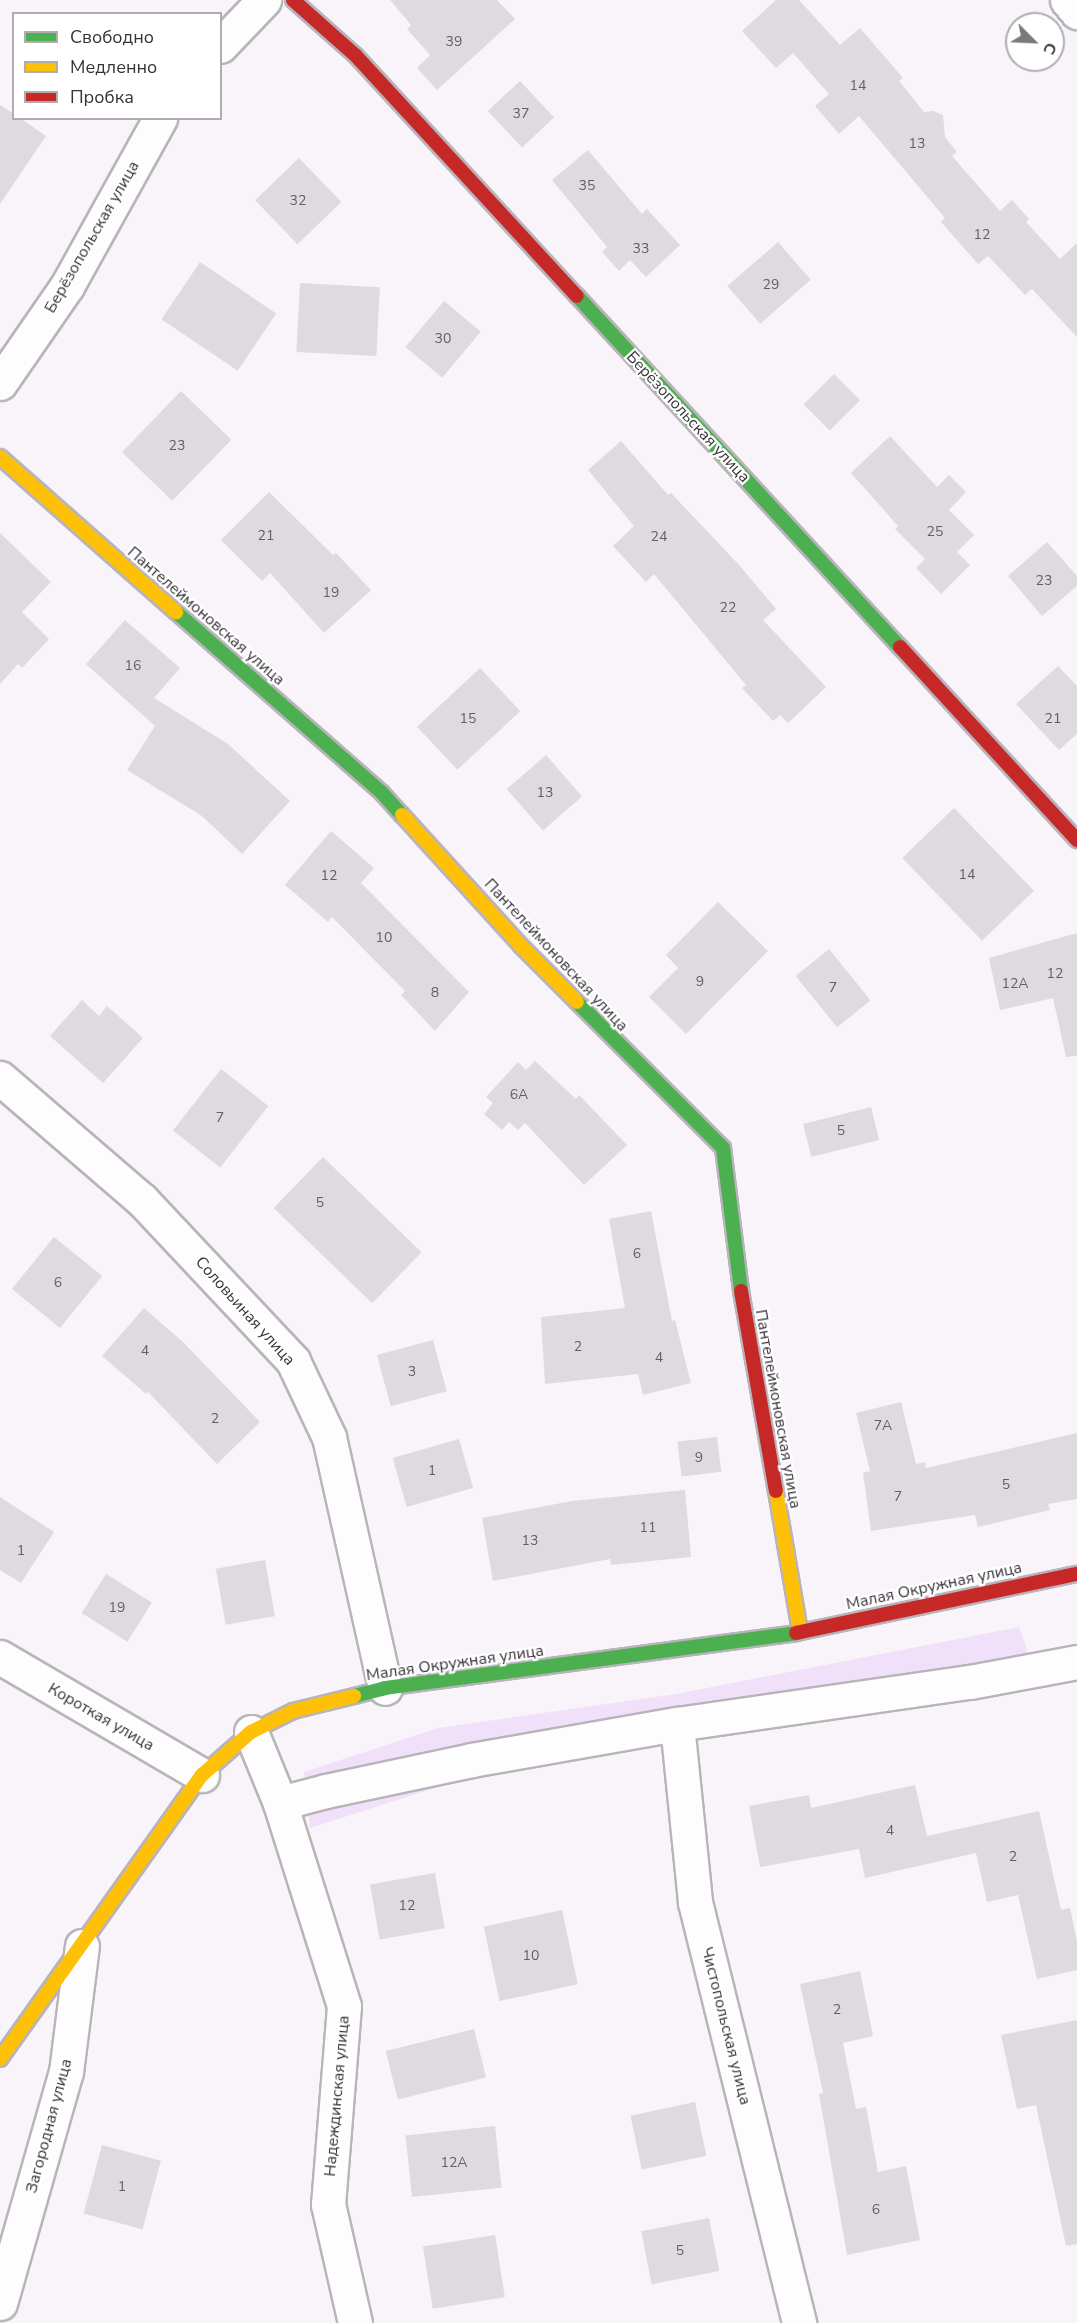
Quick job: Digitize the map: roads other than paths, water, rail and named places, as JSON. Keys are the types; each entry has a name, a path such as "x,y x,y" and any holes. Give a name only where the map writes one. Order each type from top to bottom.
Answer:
{"street":[{"path":"222,44 264,0"},
{"name":"Берёзопольская улица","path":"292,0 356,56 1077,840"},
{"path":"1067,0 1077,12"},
{"name":"Берёзопольская улица","path":"0,383 67,286 159,120"},
{"name":"Пантелеймоновская улица","path":"0,457 382,793 521,946 723,1148 735,1257 800,1632"},
{"name":"Соловьиная улица","path":"0,1078 142,1200 293,1361 329,1437 385,1688"},
{"name":"Малая Окружная улица","path":"0,2059 202,1775 250,1732 293,1711 385,1688 800,1632 1077,1574"},
{"name":"Короткая улица","path":"0,1657 202,1775"},
{"path":"280,1803 472,1760 677,1724 970,1682 1077,1662"},
{"name":"Чистопольская улица","path":"677,1724 695,1902 799,2323"},
{"name":"Надеждинская улица","path":"250,1732 280,1803 344,2006 328,2204 355,2323"},
{"name":"Загородная улица","path":"0,2303 66,2072 82,1946"}]}
